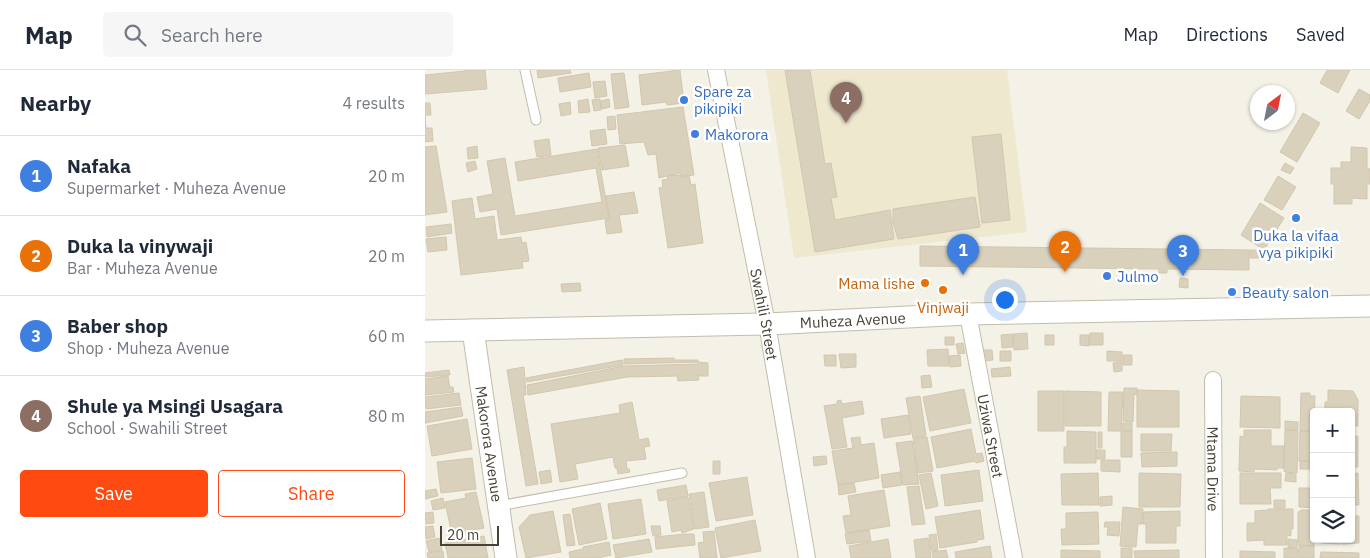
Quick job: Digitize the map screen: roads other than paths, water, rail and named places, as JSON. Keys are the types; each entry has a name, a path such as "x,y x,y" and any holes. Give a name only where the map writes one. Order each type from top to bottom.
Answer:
{"street":[{"name":"Swahili Street","path":"716,70 767,324 807,558"},
{"name":"Muheza Avenue","path":"425,330 767,324 968,314 1370,306"},
{"name":"Uziwa Street","path":"968,314 1013,558"},
{"name":"Makorora Avenue","path":"473,330 505,558"},
{"name":"Mtama Drive","path":"1213,380 1214,558"}],"lane":[{"path":"525,70 536,120"},
{"path":"498,506 682,473"}],"place":[{"name":"Spare za pikipiki","path":"684,100"},
{"name":"Shule ya Msingi Usagara","path":"846,123"},
{"name":"Makorora","path":"695,134"},
{"name":"Duka la vifaa vya pikipiki","path":"1296,218"},
{"name":"Duka la vinywaji","path":"1065,272"},
{"name":"Nafaka","path":"963,275"},
{"name":"Julmo","path":"1107,276"},
{"name":"Baber shop","path":"1183,276"},
{"name":"Mama lishe","path":"925,283"},
{"name":"Vinjwaji","path":"943,290"},
{"name":"Beauty salon","path":"1232,292"}]}
